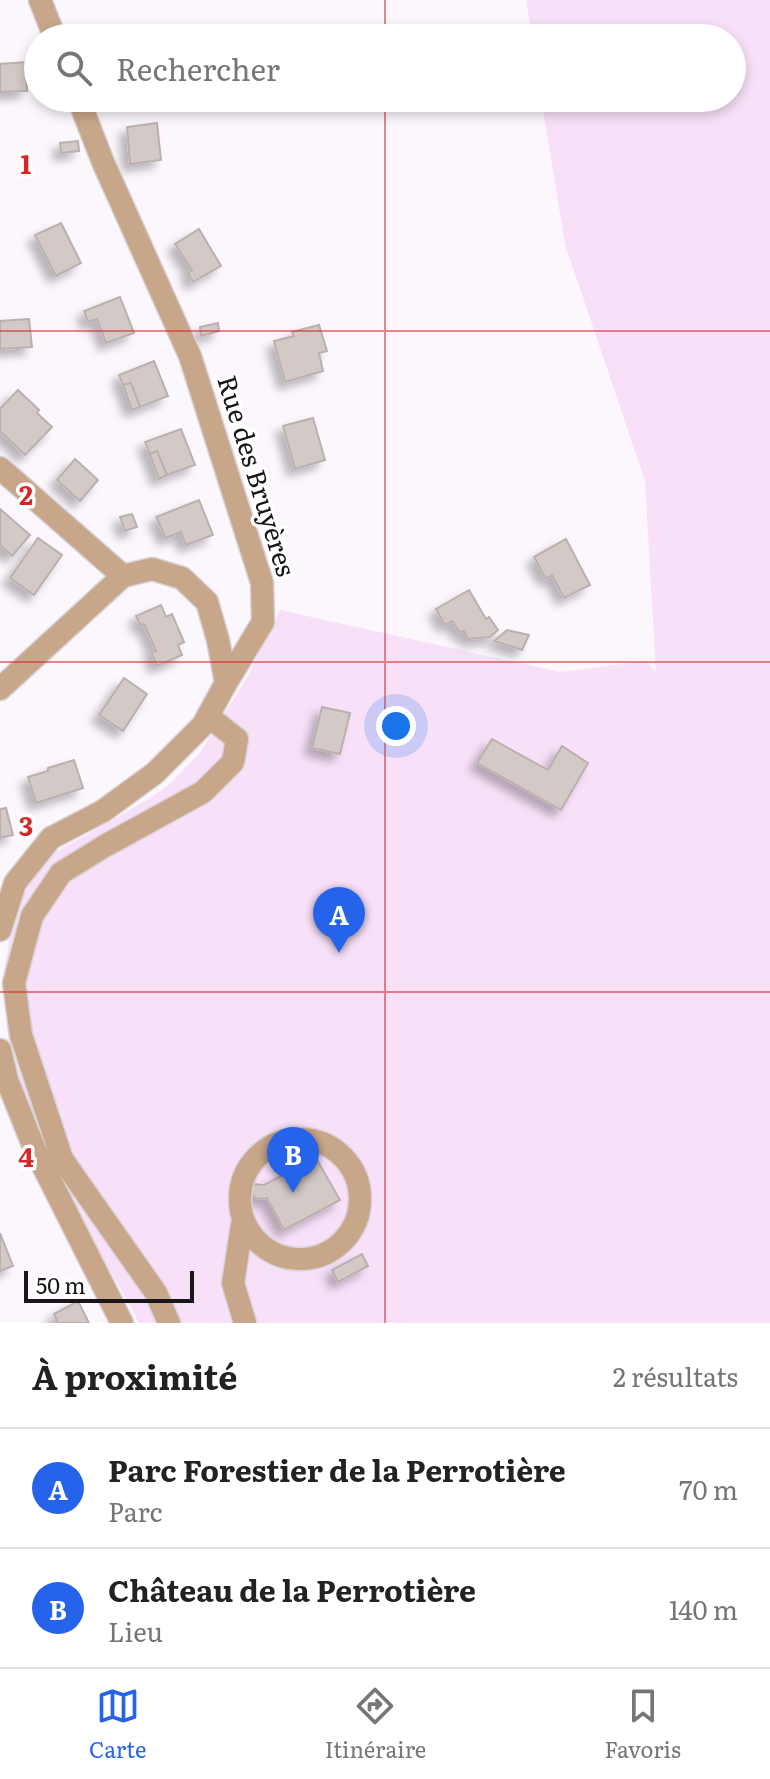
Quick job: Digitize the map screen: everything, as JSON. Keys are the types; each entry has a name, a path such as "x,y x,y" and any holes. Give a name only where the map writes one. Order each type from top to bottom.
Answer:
{"street":[{"path":"40,0 49,24"},
{"name":"Rue des Bruyères","path":"0,930 15,883 51,838 103,811 155,773 203,725 263,622 262,583 190,356 83,112"},
{"path":"0,468 123,576"},
{"path":"0,689 123,576 152,569 182,578 207,602 226,683"},
{"path":"169,1323 156,1293 62,1159 21,1035 14,983 32,916 61,873 203,792 233,762 237,739 208,716"},
{"path":"0,1050 7,1080 35,1150 122,1323"},
{"path":"243,1219 252,1237 267,1251 286,1258 306,1259 325,1254 342,1242 354,1226 359,1206 358,1187 351,1168 339,1153 303,1139 283,1141 266,1150 252,1163 242,1180 239,1199 243,1219 233,1283 245,1323"}],"shaded area":[{"path":"526,0 770,0 770,1323 138,1323 70,1201 39,1137 12,1065 4,973 19,898 34,868 169,785 200,753 249,674 280,610 560,672 646,661 656,673 645,481 565,244 543,112 746,112 746,24 530,24"}],"building":[{"path":"24,62 24,91 0,92 0,64"},
{"path":"157,123 161,160 130,164 127,127"},
{"path":"78,141 79,151 61,153 60,143"},
{"path":"61,223 81,263 56,276 35,235"},
{"path":"199,229 221,266 193,282 188,273 192,270 175,244"},
{"path":"120,297 134,333 106,343 97,319 88,322 84,311"},
{"path":"29,319 32,347 0,349 0,321"},
{"path":"218,323 219,331 201,336 200,327"},
{"path":"319,325 327,351 319,353 323,371 285,382 274,341 294,336 292,332"},
{"path":"154,361 168,396 140,407 131,383 123,385 119,375"},
{"path":"131,383 140,407 132,410 123,385"},
{"path":"18,390 52,427 25,455 0,431 0,409"},
{"path":"313,418 325,460 295,469 283,426"},
{"path":"181,429 195,465 167,475 157,451 150,454 145,442"},
{"path":"157,451 167,475 159,479 150,454"},
{"path":"75,459 98,480 80,501 57,480"},
{"path":"199,500 213,535 186,545 181,532 166,538 156,517"},
{"path":"0,509 30,535 12,556 0,545"},
{"path":"132,514 137,527 125,531 120,517"},
{"path":"38,538 62,555 34,595 10,578"},
{"path":"566,539 590,585 564,598 552,575 546,579 534,557"},
{"path":"469,590 486,619 489,617 498,630 490,637 468,639 452,621 445,625 436,609"},
{"path":"161,605 166,617 172,614 184,642 178,645 182,655 157,666 151,652 156,651 144,624 140,625 136,616"},
{"path":"507,630 529,635 522,650 494,641"},
{"path":"124,678 147,694 123,731 99,715"},
{"path":"322,707 350,713 340,754 312,748"},
{"path":"492,739 548,770 562,746 588,763 561,810 477,763"},
{"path":"74,760 83,788 36,803 28,777"},
{"path":"6,808 13,835 0,838 0,809"},
{"path":"316,1158 340,1200 284,1230 267,1198 258,1199 249,1188 254,1184 264,1185"},
{"path":"0,1233 13,1266 0,1271"},
{"path":"362,1254 368,1266 338,1282 332,1270"},
{"path":"78,1301 89,1323 58,1323 54,1314"}],"place":[{"name":"Parc Forestier de la Perrotière","path":"339,953"},
{"name":"Château de la Perrotière","path":"293,1193"}]}
